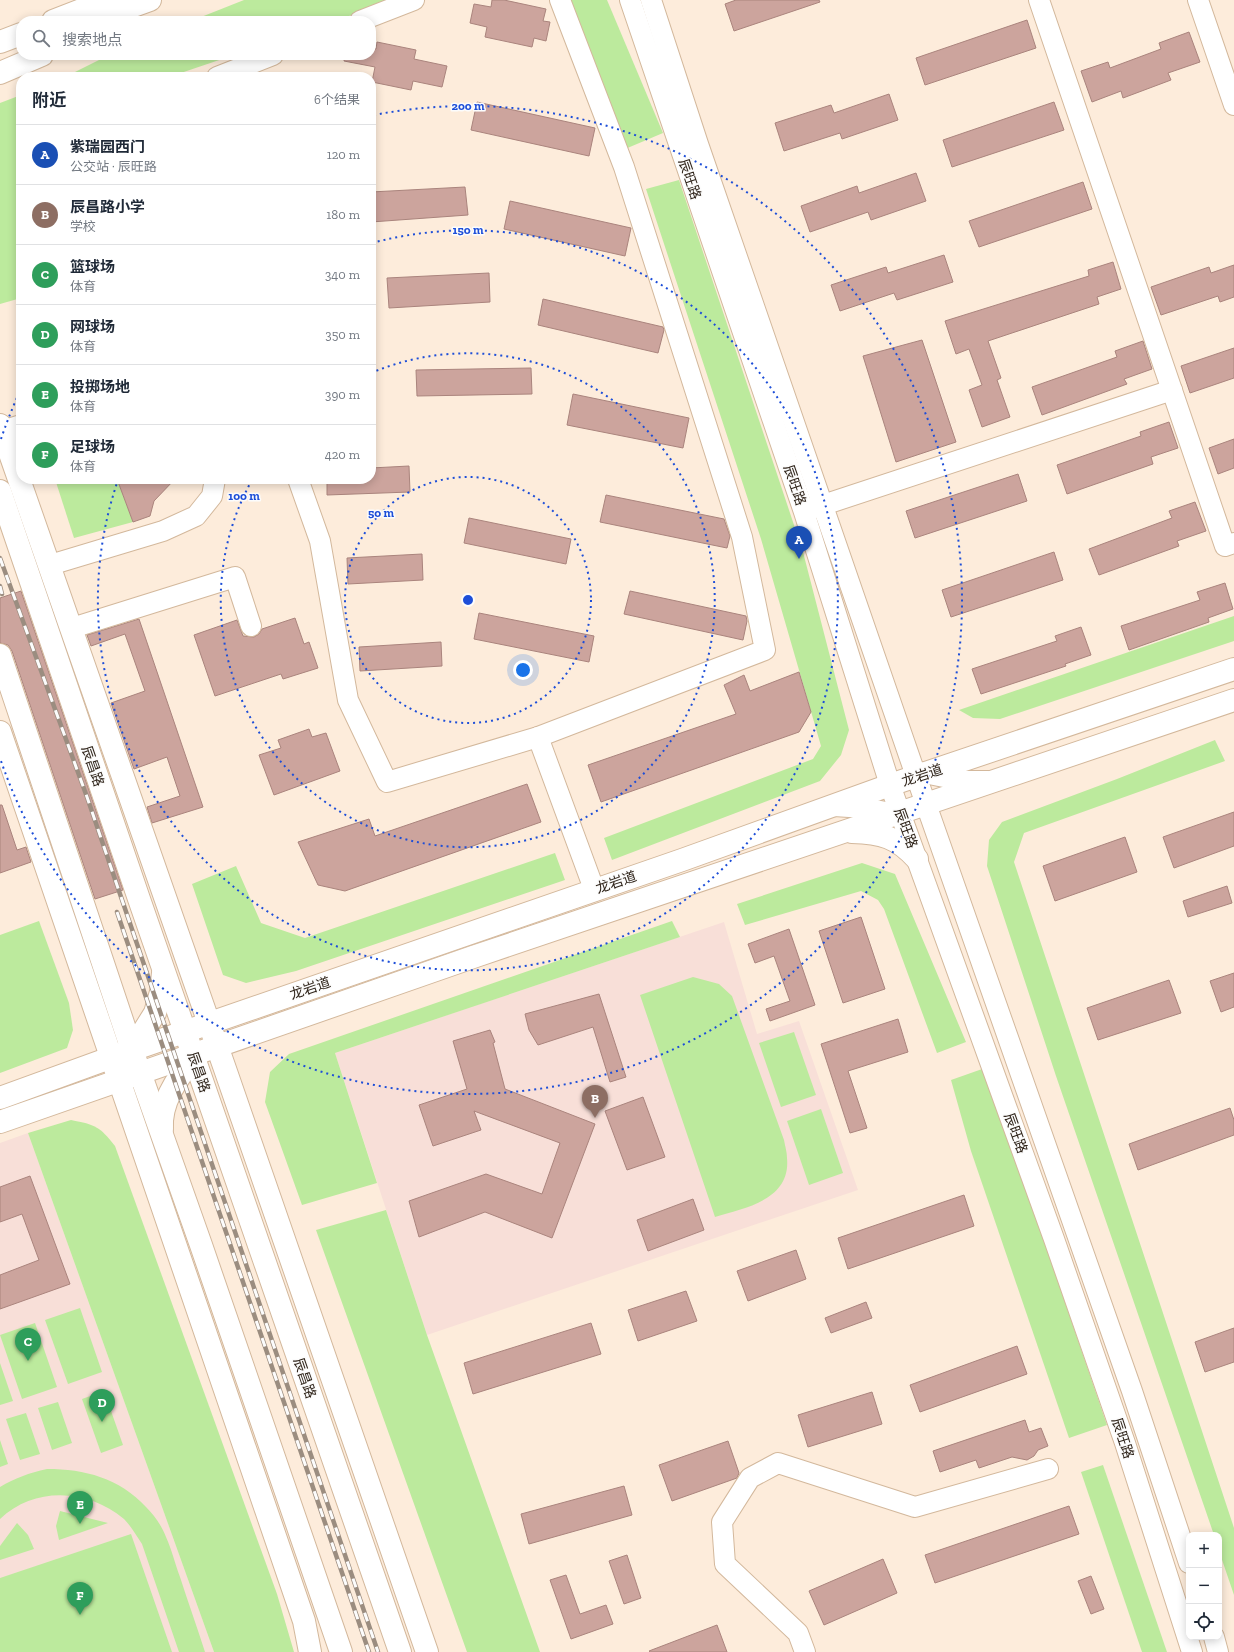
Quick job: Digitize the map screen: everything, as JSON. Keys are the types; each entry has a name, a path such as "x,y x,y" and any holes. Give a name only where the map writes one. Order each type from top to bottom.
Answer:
{"main road":[{"path":"66,16 107,0"},
{"path":"110,16 117,12 150,0"},
{"path":"0,42 16,36"},
{"path":"0,73 30,60"},
{"path":"8,427 16,453"},
{"path":"25,484 50,565 201,997 205,1045 427,1652"},
{"name":"辰昌路","path":"0,491 186,1033"},
{"path":"43,616 50,565"},
{"path":"0,655 132,1050 341,1652"},
{"name":"龙岩道","path":"205,1045 234,1018 248,1010 594,890 919,774 1234,670"},
{"name":"龙岩道","path":"0,1098 115,1070 140,1073 205,1045 473,957 845,831 900,814 1234,700"},
{"path":"0,732 304,1621 310,1652"},
{"path":"845,831 877,834 891,838 905,846 917,859"},
{"path":"164,970 178,984 213,1003 248,1010"},
{"path":"132,1050 155,1012 161,992 164,970"},
{"name":"龙岩道","path":"115,1070 132,1050 186,1033 205,1045"},
{"path":"162,1134 161,1121 164,1107 170,1093 205,1045"},
{"name":"辰昌路","path":"205,1045 400,1652"},
{"path":"0,1122 96,1089 115,1070"},
{"path":"332,1625 336,1652"}],"street":[{"path":"373,16 414,0"},
{"path":"300,484 320,541 348,700 387,782 538,737 765,650 742,537 624,167 560,0"},
{"name":"辰旺路","path":"630,0 804,512 890,785 1054,1239 1120,1429 1192,1652"},
{"name":"辰旺路","path":"651,0 698,144 919,774 926,804 1127,1376 1186,1554"},
{"path":"1039,0 1225,546 1234,543"},
{"path":"1198,0 1234,105"},
{"path":"230,72 260,60"},
{"path":"804,512 1172,390"},
{"path":"50,565 163,531 196,516 212,496 214,484"},
{"path":"72,628 235,577 251,626"},
{"path":"872,728 891,753 900,762 919,774 964,781 994,781"},
{"path":"538,737 594,890"},
{"path":"832,806 865,808 900,814 916,822 932,836 941,847"},
{"path":"805,1652 798,1633 725,1564 722,1522 750,1478 778,1463 915,1507 1048,1469"},
{"path":"1215,1640 1218,1652"}],"shaded area":[{"path":"724,922 757,1034 799,1021 858,1190 427,1335 335,1053"},
{"path":"28,1133 214,1652 0,1652 0,1143"}],"green space":[{"path":"244,0 397,0 349,16 204,16"},
{"path":"560,0 607,0 663,133 618,152"},
{"path":"99,60 219,60 184,72 75,72"},
{"path":"16,97 16,299 0,304 0,103"},
{"path":"679,180 803,552 849,730 841,755 820,781 612,860 604,838 813,759 821,746 761,539 646,189"},
{"path":"57,484 119,484 133,522 74,538"},
{"path":"1234,616 1234,641 1000,719 973,718 959,710"},
{"path":"1215,740 1225,761 1024,833 1014,862 1234,1528 1234,1595 1222,1560 1222,1532 1213,1532 1056,1076 987,866 989,840 1002,822"},
{"path":"555,853 565,880 296,971 246,983 223,975 192,884 236,866 261,923 305,938"},
{"path":"862,863 895,874 966,1042 937,1053 884,909 878,900 861,891 745,925 737,904"},
{"path":"39,921 69,1003 73,1030 67,1048 0,1073 0,935"},
{"path":"672,921 680,937 335,1053 377,1183 302,1205 265,1102 270,1072 289,1054"},
{"path":"693,977 719,984 732,996 784,1140 787,1156 786,1172 782,1184 774,1193 764,1200 752,1205 715,1217 640,995"},
{"path":"794,1032 816,1095 781,1107 759,1043"},
{"path":"985,1068 1107,1425 1069,1438 971,1151 951,1080"},
{"path":"821,1109 843,1173 809,1185 787,1121"},
{"path":"71,1120 96,1127 105,1134 115,1146 277,1594 294,1652 214,1652 28,1133"},
{"path":"386,1210 427,1335 540,1652 467,1652 316,1230"},
{"path":"80,1308 102,1372 68,1384 45,1320"},
{"path":"35,1323 57,1387 22,1399 0,1335"},
{"path":"0,1363 13,1401 0,1405"},
{"path":"104,1391 123,1445 101,1453 82,1399"},
{"path":"58,1402 72,1443 52,1450 38,1408"},
{"path":"26,1413 40,1454 20,1460 6,1419"},
{"path":"0,1440 8,1464 0,1467"},
{"path":"1103,1465 1167,1652 1142,1652 1081,1472"},
{"path":"47,1469 75,1471 101,1477 113,1482 136,1497 146,1507 158,1521 168,1542 205,1652 179,1652 142,1544 127,1522 110,1509 78,1497 62,1495 29,1501 14,1508 0,1519 0,1487 22,1476"},
{"path":"60,1511 108,1523 59,1540 56,1526"},
{"path":"17,1523 28,1535 34,1549 0,1560 0,1546"},
{"path":"131,1534 172,1652 0,1652 0,1578"}],"building":[{"path":"492,0 504,0 546,9 543,21 550,22 546,41 534,38 532,47 485,37 487,27 470,23 474,4 491,7"},
{"path":"736,0 819,0 820,2 734,31 725,4"},
{"path":"1027,20 1036,48 925,85 916,58"},
{"path":"1189,32 1200,62 1168,73 1171,80 1123,98 1121,91 1092,102 1081,71 1108,62 1110,68 1161,49 1159,43"},
{"path":"377,42 416,50 414,59 447,66 442,87 413,81 411,90 376,83 376,72 374,72 375,67 344,61 376,60"},
{"path":"889,94 898,120 842,139 840,133 784,151 775,123 831,105 834,113"},
{"path":"477,102 595,128 589,156 471,130"},
{"path":"1054,102 1064,130 952,167 943,140"},
{"path":"916,173 926,201 871,220 868,212 810,232 801,206 857,186 859,193"},
{"path":"1083,182 1092,209 979,247 969,221"},
{"path":"465,187 468,215 376,222 376,192"},
{"path":"510,201 631,228 625,256 504,229"},
{"path":"944,255 953,282 897,300 894,293 840,311 831,285 886,267 888,273"},
{"path":"1113,262 1121,289 1097,297 1099,304 988,341 1001,378 997,380 1010,417 982,427 969,390 982,385 969,349 956,354 945,321 1089,276 1088,270"},
{"path":"1234,265 1234,297 1220,302 1218,296 1161,315 1151,287 1209,267 1211,273"},
{"path":"489,273 490,302 389,308 387,278"},
{"path":"543,299 663,327 664,330 658,353 538,325"},
{"path":"922,340 956,442 896,462 863,356"},
{"path":"1143,341 1152,369 1124,379 1127,384 1042,415 1032,387 1117,357 1115,351"},
{"path":"1234,348 1234,378 1190,393 1181,366"},
{"path":"531,368 532,394 417,396 416,370"},
{"path":"573,394 689,418 683,448 567,425"},
{"path":"1169,422 1178,448 1151,457 1153,464 1067,494 1057,465 1141,436 1140,432"},
{"path":"1234,439 1234,468 1218,474 1209,448"},
{"path":"409,466 410,492 327,495 327,484 376,484 376,468"},
{"path":"1018,474 1027,501 915,538 906,511"},
{"path":"119,484 170,484 154,501 150,516 133,522"},
{"path":"606,495 724,519 730,536 727,548 600,522"},
{"path":"1195,502 1206,531 1177,541 1179,546 1099,575 1089,549 1172,518 1169,511"},
{"path":"469,518 571,539 566,564 464,543"},
{"path":"1054,552 1063,580 951,617 942,590"},
{"path":"422,554 423,580 348,584 347,558"},
{"path":"1225,583 1233,609 1208,618 1209,622 1129,650 1121,626 1200,600 1197,592"},
{"path":"21,591 123,890 95,899 12,651 8,645 0,643 0,598"},
{"path":"630,591 746,616 747,621 743,640 624,614"},
{"path":"479,613 594,636 589,662 474,639"},
{"path":"295,618 304,644 309,642 318,668 283,679 281,674 215,696 194,635 237,620 243,636 254,637 259,634 262,629"},
{"path":"139,619 203,807 152,823 147,807 180,796 167,757 134,769 111,703 145,691 125,634 91,646 87,635"},
{"path":"1081,627 1091,655 1065,664 1066,666 981,694 972,669 1057,641 1055,636"},
{"path":"441,642 442,666 360,671 359,647"},
{"path":"799,672 811,712 799,732 601,802 588,765 736,714 724,685 744,675 750,691"},
{"path":"309,729 312,737 326,733 340,771 274,795 259,755 281,748 278,740"},
{"path":"527,784 541,822 345,891 318,885 298,842 369,819 375,836"},
{"path":"0,805 2,805 17,850 26,847 31,862 0,873"},
{"path":"1234,812 1234,846 1174,868 1163,837"},
{"path":"1125,837 1137,872 1055,901 1043,866"},
{"path":"1227,886 1232,903 1188,917 1183,901"},
{"path":"861,917 885,989 843,1003 819,931"},
{"path":"789,929 815,1005 770,1021 766,1009 790,1001 774,956 755,963 748,944"},
{"path":"1234,973 1234,1007 1221,1012 1210,981"},
{"path":"1169,980 1181,1013 1098,1040 1087,1008"},
{"path":"599,994 626,1077 610,1082 593,1027 538,1045 529,1030 525,1014"},
{"path":"898,1019 908,1052 848,1071 867,1128 850,1133 821,1044"},
{"path":"490,1030 495,1042 493,1043 505,1089 595,1124 552,1238 485,1212 419,1237 409,1201 486,1174 542,1194 560,1143 474,1111 481,1130 433,1146 419,1105 467,1089 453,1041"},
{"path":"643,1097 665,1157 627,1170 605,1111"},
{"path":"1230,1108 1234,1120 1234,1135 1138,1170 1129,1144"},
{"path":"30,1176 70,1284 0,1309 0,1275 39,1260 22,1214 0,1222 0,1187"},
{"path":"964,1195 974,1226 848,1269 838,1238"},
{"path":"693,1199 704,1230 648,1251 637,1220"},
{"path":"796,1250 806,1279 748,1301 737,1271"},
{"path":"686,1291 697,1321 638,1341 628,1310"},
{"path":"866,1302 872,1318 831,1333 825,1318"},
{"path":"591,1323 601,1354 473,1394 464,1363"},
{"path":"1234,1328 1234,1362 1205,1372 1195,1342"},
{"path":"1017,1346 1027,1374 920,1412 910,1385"},
{"path":"872,1392 882,1424 808,1447 798,1415"},
{"path":"1025,1420 1029,1432 1041,1428 1048,1446 1038,1450 1034,1456 1027,1460 1012,1457 979,1468 976,1460 940,1472 933,1451"},
{"path":"728,1441 739,1473 737,1478 672,1501 659,1465"},
{"path":"624,1486 632,1515 529,1544 521,1514"},
{"path":"1069,1506 1079,1534 935,1583 925,1555"},
{"path":"627,1555 641,1598 624,1604 609,1561"},
{"path":"883,1559 897,1593 824,1625 809,1591"},
{"path":"566,1575 580,1614 606,1605 613,1624 571,1639 550,1580"},
{"path":"1091,1576 1104,1609 1091,1614 1078,1581"},
{"path":"717,1625 727,1652 649,1651"}],"railway":[{"path":"0,558 87,797 378,1652"},
{"path":"0,586 2,594"},
{"path":"117,912 369,1652"}],"place":[{"name":"紫瑞园西门","path":"799,559"},
{"name":"辰昌路小学","path":"595,1118"},
{"name":"篮球场","path":"28,1361"},
{"name":"网球场","path":"102,1422"},
{"name":"投掷场地","path":"80,1524"},
{"name":"足球场","path":"80,1615"}]}
